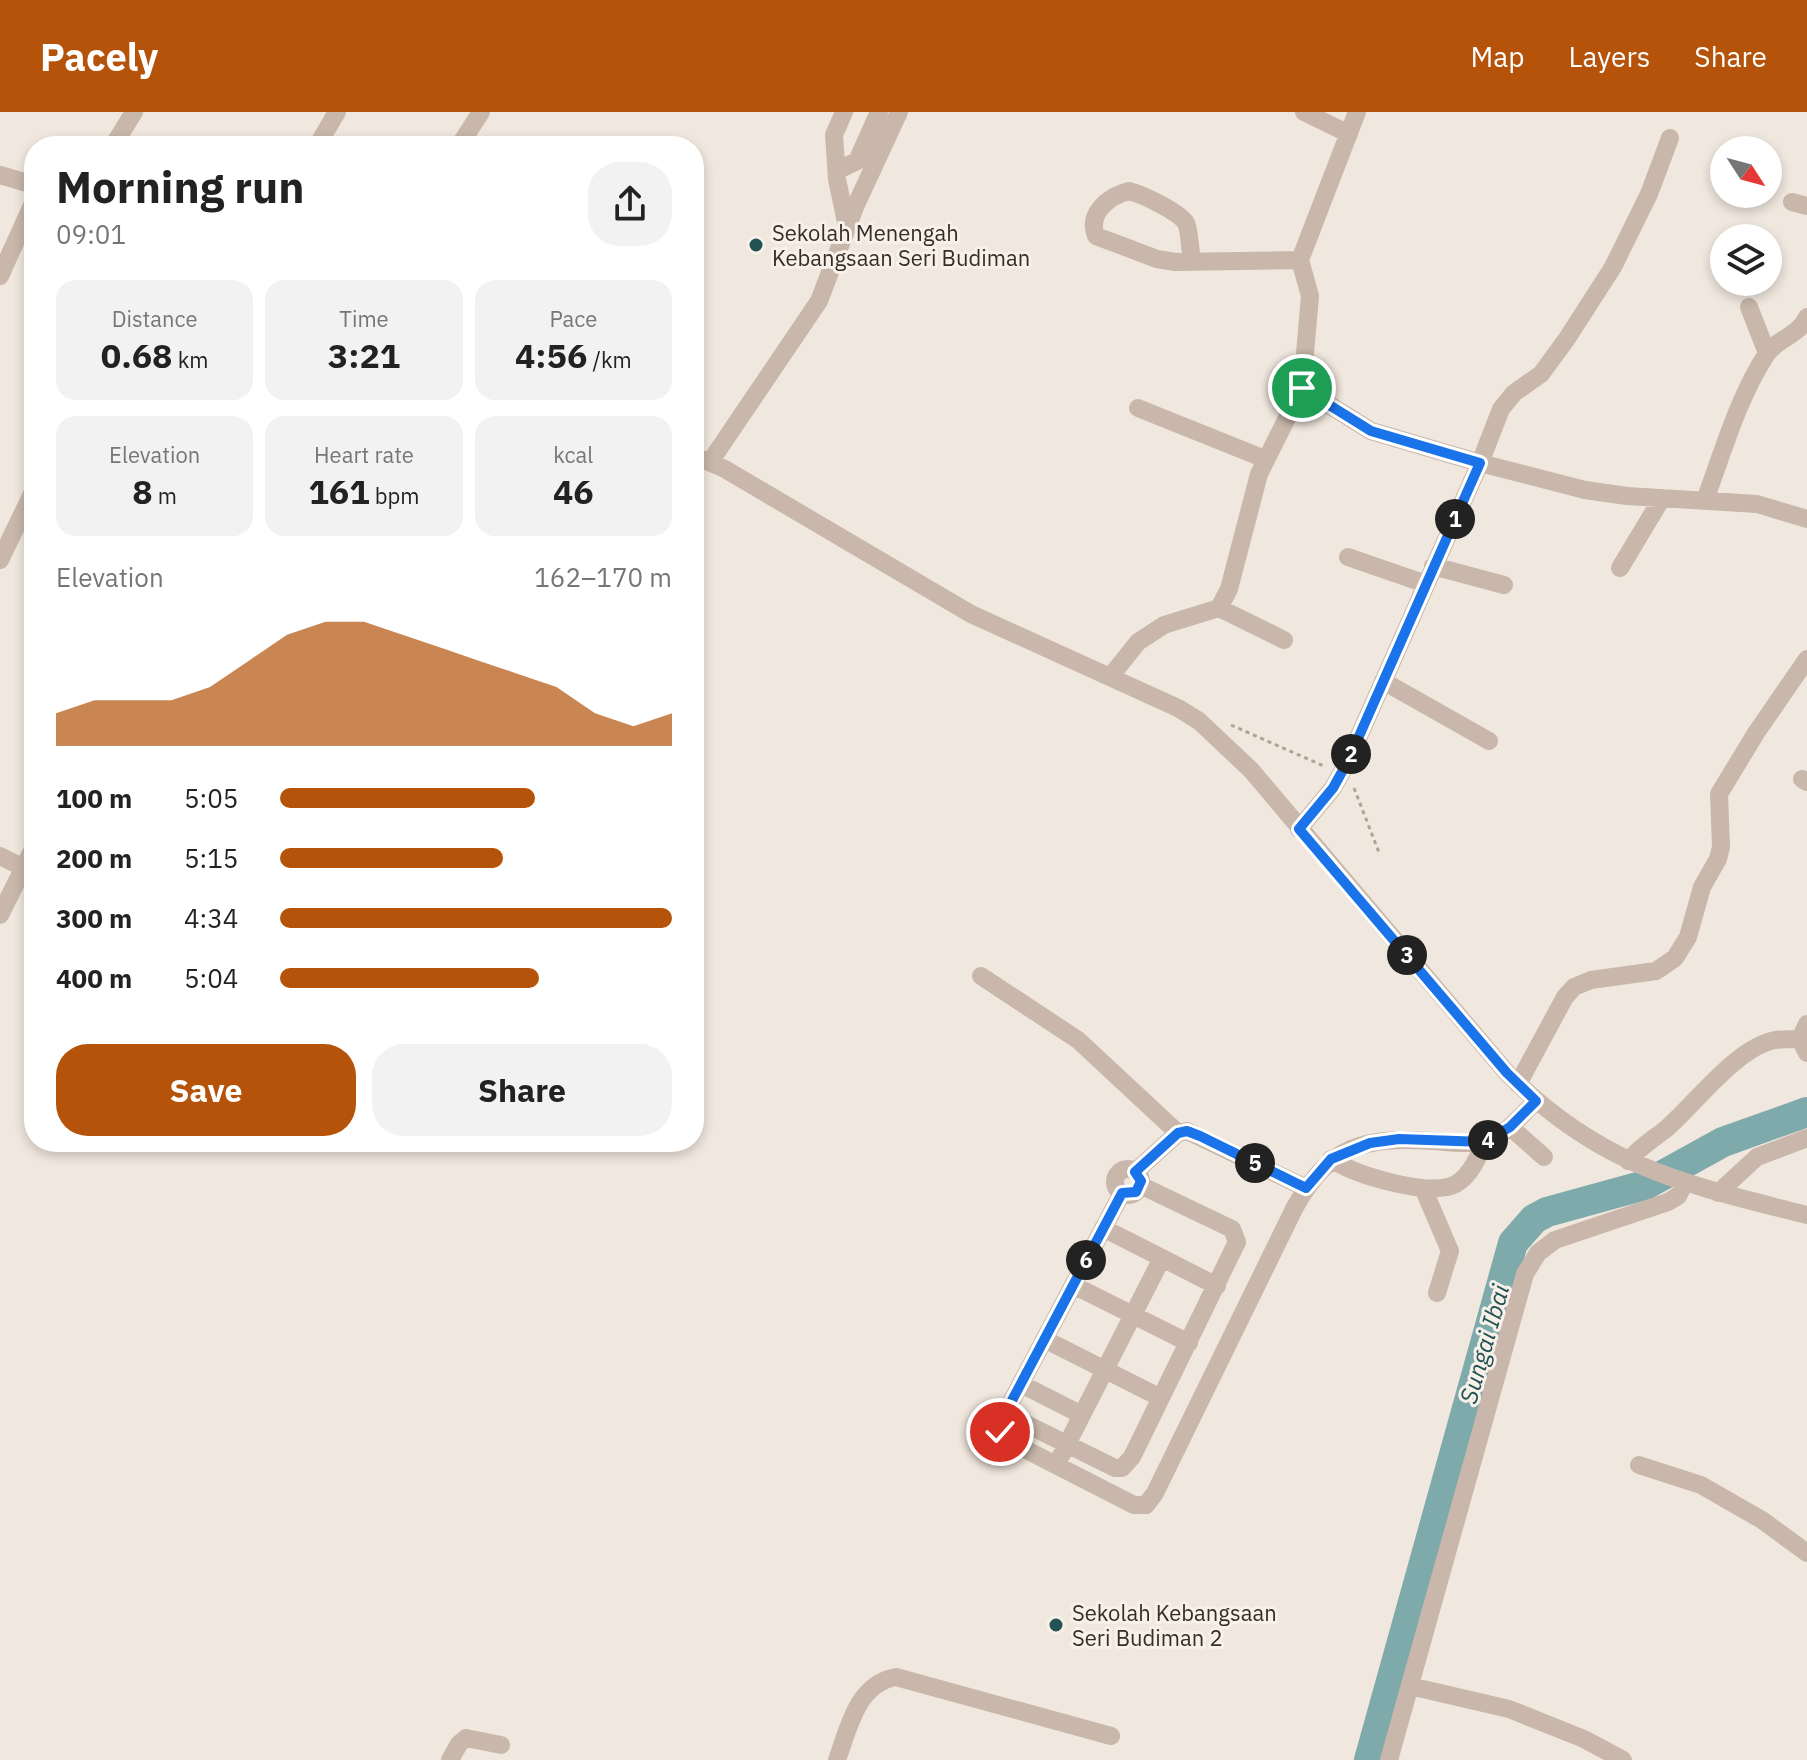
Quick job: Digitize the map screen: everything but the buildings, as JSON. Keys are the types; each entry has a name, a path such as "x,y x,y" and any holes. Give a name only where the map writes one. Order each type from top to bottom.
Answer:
{"street":[{"path":"119,136 134,112"},
{"path":"328,136 337,112"},
{"path":"465,136 481,112"},
{"path":"844,112 834,135 847,227"},
{"path":"704,456 819,301 847,227 879,112"},
{"path":"838,170 864,166 899,112"},
{"path":"1304,112 1349,134"},
{"path":"1219,608 1229,589 1248,510 1265,459 1302,388 1310,296 1300,260 1357,112"},
{"path":"1299,829 1341,774 1480,463 1501,409 1514,393 1541,374 1613,267 1649,194 1670,138"},
{"path":"0,175 24,182"},
{"path":"1193,261 1187,245 1188,227 1179,217 1129,191 1108,198 1101,207 1094,227 1101,239 1157,259 1193,261 1300,260"},
{"path":"0,276 24,223"},
{"path":"1749,307 1767,353"},
{"path":"1705,500 1735,418 1767,353 1797,331 1807,317"},
{"path":"1302,388 1371,431 1480,463 1585,490 1757,504 1807,519"},
{"path":"1138,408 1265,459"},
{"path":"704,460 971,614 1178,708 1199,721 1251,770 1518,1084 1574,1132 1628,1161 1684,1184 1807,1215"},
{"path":"1620,568 1662,498"},
{"path":"0,560 24,511"},
{"path":"1348,557 1426,584"},
{"path":"1433,566 1504,585"},
{"path":"1110,677 1138,642 1164,625 1219,608 1284,640"},
{"path":"1518,1084 1565,997 1574,987 1591,980 1656,971 1675,958 1688,937 1702,887 1718,859 1721,847 1719,794 1807,659"},
{"path":"1383,681 1489,741"},
{"path":"0,856 24,868 0,915"},
{"path":"981,976 1078,1040 1178,1133"},
{"path":"1628,1161 1640,1146 1665,1130 1738,1061 1774,1040 1805,1039"},
{"path":"1331,1159 1349,1171 1423,1188 1451,1186 1462,1179 1485,1142 1510,1127 1536,1101"},
{"path":"1510,1127 1544,1157"},
{"path":"1306,1188 1200,1136 1187,1131 1178,1133 1138,1178 1133,1194 1122,1193 1000,1423 1000,1432 1007,1440 1056,1466 1134,1505 1146,1505 1155,1493 1306,1188 1331,1159 1370,1143 1399,1139 1485,1142"},
{"path":"1718,1193 1757,1157 1807,1138"},
{"path":"1006,1414 1115,1468 1122,1468 1132,1457 1237,1242 1232,1229 1138,1178"},
{"path":"1389,1760 1525,1274 1538,1253 1555,1240 1668,1202 1678,1196 1684,1184"},
{"path":"1423,1188 1450,1251 1437,1293"},
{"path":"1103,1228 1217,1286"},
{"path":"1056,1466 1162,1258"},
{"path":"1073,1285 1189,1343"},
{"path":"1046,1340 1161,1398"},
{"path":"1021,1384 1082,1415"},
{"path":"1639,1465 1701,1485 1762,1520 1807,1553"},
{"path":"837,1760 856,1708 868,1691 882,1680 896,1677 1111,1736"},
{"path":"1410,1686 1509,1709 1584,1739 1623,1760"},
{"path":"450,1760 466,1738 501,1745"}],"path":[{"path":"1229,724 1341,774 1351,782 1380,855"}],"waterway":[{"name":"Sungai Ibai","path":"1369,1760 1513,1243 1534,1219 1547,1212 1645,1185 1723,1142 1807,1112"}],"place":[{"name":"Sekolah Menengah Kebangsaan Seri Budiman","path":"756,245"},
{"name":"Sekolah Kebangsaan Seri Budiman 2","path":"1056,1625"}],"route":[{"path":"1000,1432 1000,1423 1122,1193 1129,1195 1139,1189 1141,1181 1135,1172 1178,1133 1187,1131 1200,1136 1306,1188 1331,1159 1370,1143 1399,1139 1485,1142 1510,1127 1536,1101 1507,1073 1299,829 1333,788 1348,761 1480,463 1371,431 1302,388"}]}
